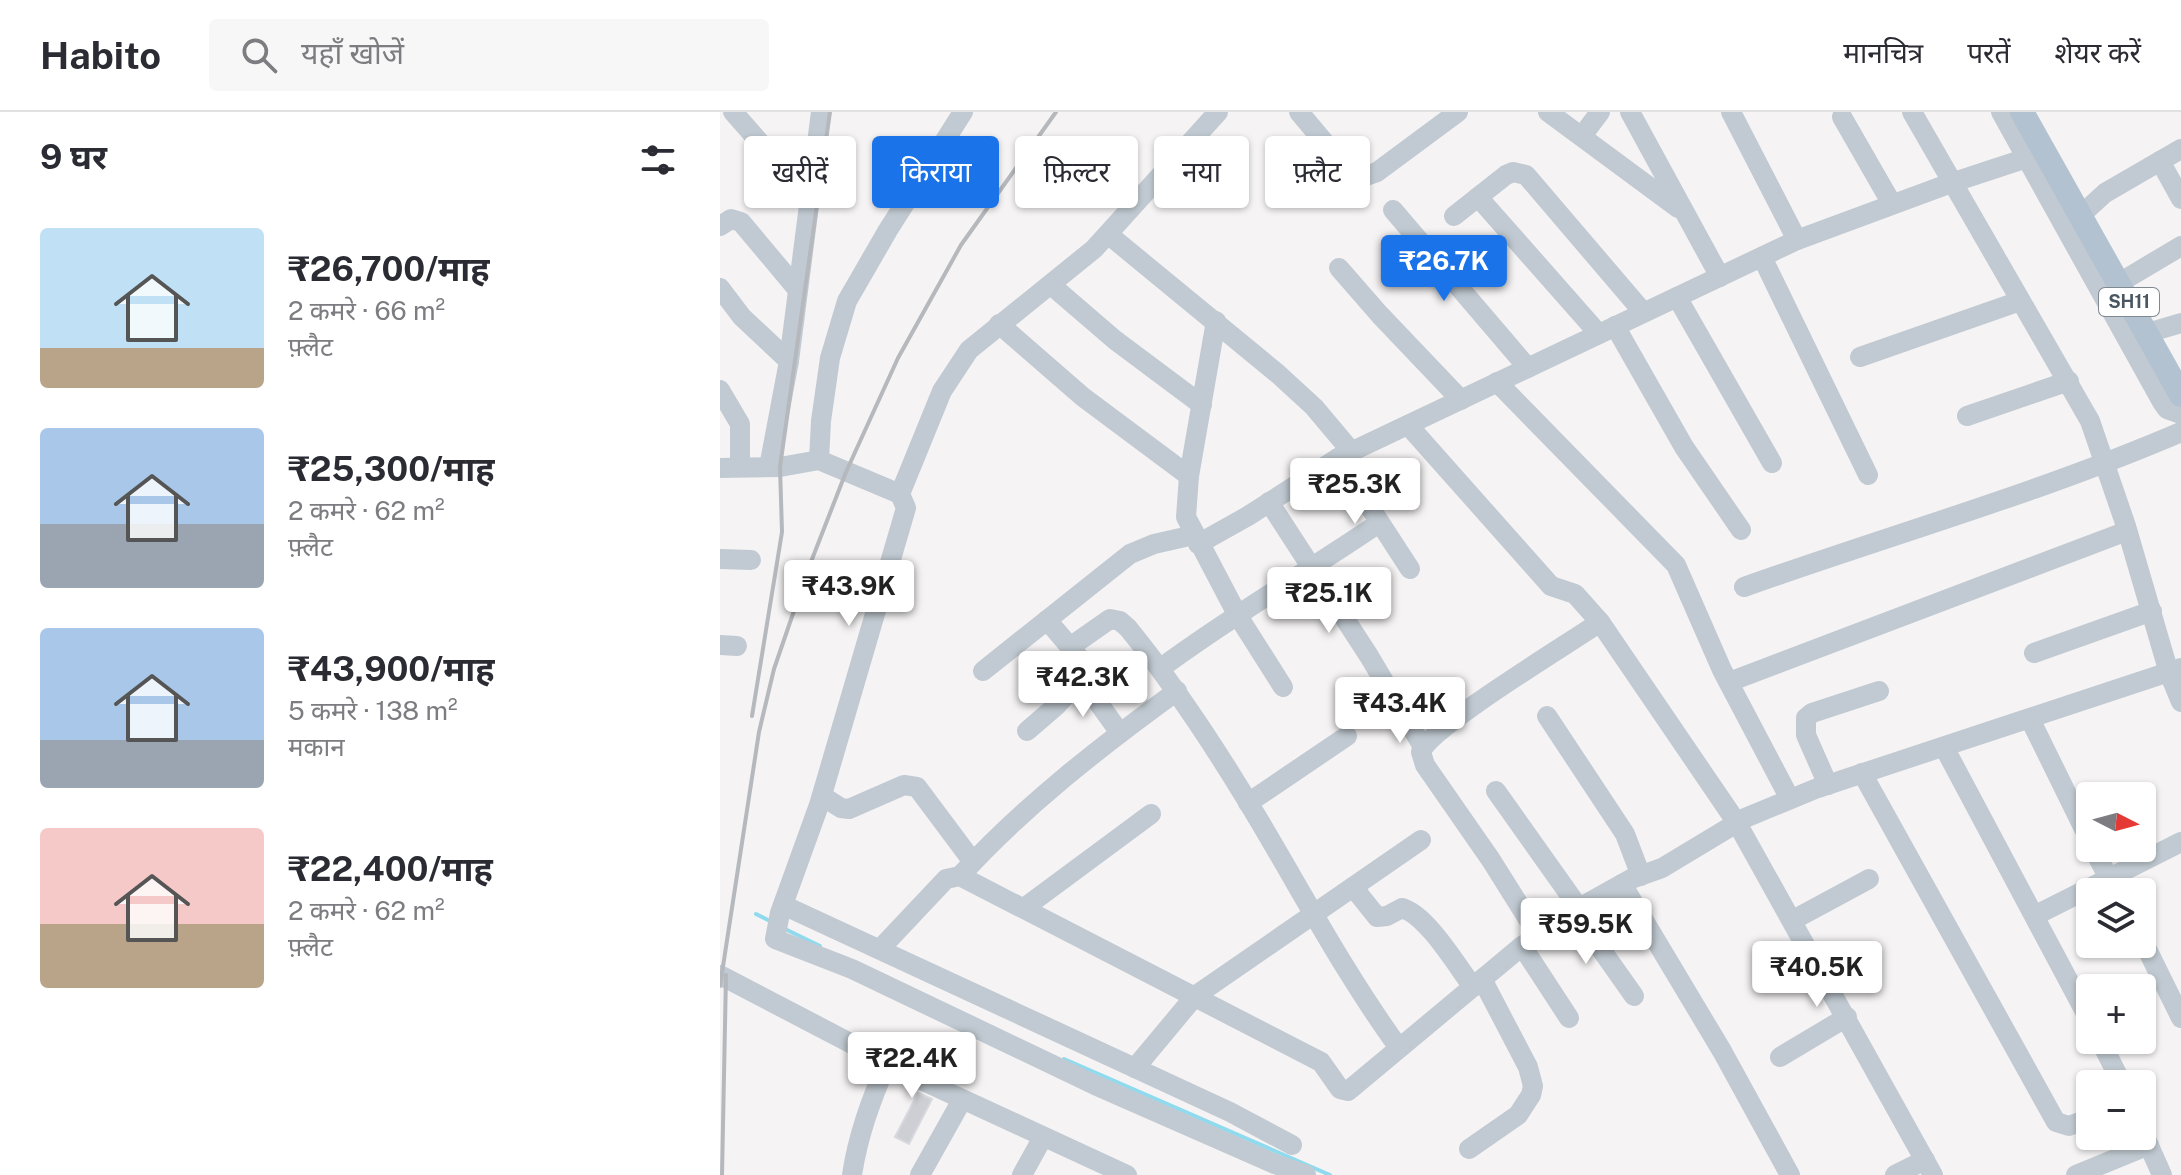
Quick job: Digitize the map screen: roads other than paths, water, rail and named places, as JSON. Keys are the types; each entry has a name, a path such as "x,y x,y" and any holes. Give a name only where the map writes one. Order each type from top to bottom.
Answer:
{"main road":[{"name":"SH11","path":"2022,112 2181,395"}],"street":[{"path":"733,112 754,136"},
{"path":"818,136 821,112"},
{"path":"819,460 830,358 847,301 963,112"},
{"path":"900,494 936,403 969,350 1109,235 1218,112"},
{"path":"1299,112 1345,167 1363,177 1377,172 1458,112"},
{"path":"1548,112 1685,213"},
{"path":"1582,136 1600,112"},
{"path":"1630,112 1720,277"},
{"path":"1731,112 1797,240"},
{"path":"1912,112 2090,421 2152,611 2175,670 2181,702"},
{"path":"2001,112 2162,402 2167,409 2181,414"},
{"path":"1842,117 1892,204"},
{"path":"2080,212 2105,193 2181,149"},
{"path":"983,671 1130,554 1154,544 1196,539 1269,502 1344,455 1797,240 2027,158"},
{"path":"2160,161 2181,199"},
{"path":"1454,216 1506,175 1513,172 1526,175 1643,312"},
{"path":"1478,197 1606,330 1741,530"},
{"path":"769,467 789,361 808,208"},
{"path":"1393,210 1528,368"},
{"path":"720,226 731,219 741,222 798,290"},
{"path":"1109,235 1216,321 1314,407 1344,455 1379,523 1410,569"},
{"path":"2119,283 2181,246"},
{"path":"1762,257 1868,475"},
{"path":"1339,268 1461,400"},
{"path":"1051,285 1115,340 1202,405"},
{"path":"720,288 742,317 789,361"},
{"path":"1677,297 1772,463"},
{"path":"1860,357 2020,301"},
{"path":"1216,321 1189,476 1186,517 1238,616 1283,687"},
{"path":"2147,333 2181,323"},
{"path":"999,324 1083,397 1189,476"},
{"path":"1967,416 2069,381"},
{"path":"1497,382 1676,565 1729,682 1790,799"},
{"path":"720,390 740,424 730,468 769,467 819,460 900,494 906,508 822,796 779,917 778,941 852,969 1095,1085 1262,1159 1306,1175"},
{"path":"1408,425 1551,586 1575,594 1600,622 1737,823 1929,1167 1895,1175"},
{"path":"1744,587 2106,464 2181,432"},
{"path":"1269,502 1369,656 1423,747"},
{"path":"1161,668 1198,640 1379,523"},
{"path":"1729,682 2127,531"},
{"path":"720,559 751,560"},
{"path":"2034,653 2152,611"},
{"path":"1070,647 1114,619 1128,628 1161,668 1248,803 1358,990 1399,1048"},
{"path":"1027,731 1082,680 1086,667 1047,620"},
{"path":"1569,1018 1491,860 1425,765 1421,752 1423,747 1478,703 1600,622"},
{"path":"822,796 841,808 849,809 904,785 917,787 967,869 1024,908 1321,1062 1345,1091 1354,1087 1530,941 1576,909 1696,850 1737,823 1790,799 1862,773 2175,670"},
{"path":"1082,680 1120,733"},
{"path":"880,949 946,879 967,869 1029,807 1177,691"},
{"path":"1828,785 1806,735 1806,718 1812,713 1879,691"},
{"path":"1547,716 1625,834 1632,880 1790,1175"},
{"path":"2030,719 2076,813"},
{"path":"1248,803 1347,736"},
{"path":"1944,747 2076,994"},
{"path":"1862,773 2056,1122 2069,1126 2076,1123"},
{"path":"1496,791 1634,996"},
{"path":"1024,908 1151,814"},
{"path":"1135,1068 1195,996 1421,840"},
{"path":"2125,878 2181,842"},
{"path":"1793,920 1869,879"},
{"path":"1353,887 1377,917 1387,916 1402,908 1424,923 1477,983 1528,1067 1533,1086 1518,1115 1469,1149"},
{"path":"2036,915 2076,900"},
{"path":"779,917 880,949 1230,1112 1292,1145"},
{"path":"2151,958 2181,1018"},
{"path":"720,975 962,1100 1127,1175"},
{"path":"1780,1057 1847,1017"},
{"path":"852,1175 869,1103 887,1063"},
{"path":"920,1175 962,1100"},
{"path":"1022,1175 1043,1137"},
{"path":"2076,1175 2121,1150"},
{"path":"2151,1150 2162,1175"}],"waterway":[{"path":"756,914 770,921"},
{"path":"785,929 820,946"},
{"path":"1064,1059 1330,1175"}],"railway":[{"path":"752,716 782,532 780,467 830,112"},
{"path":"720,986 759,732 774,669 809,567 846,472 898,358 961,245 1056,112"},
{"path":"722,1175 726,975"}]}
